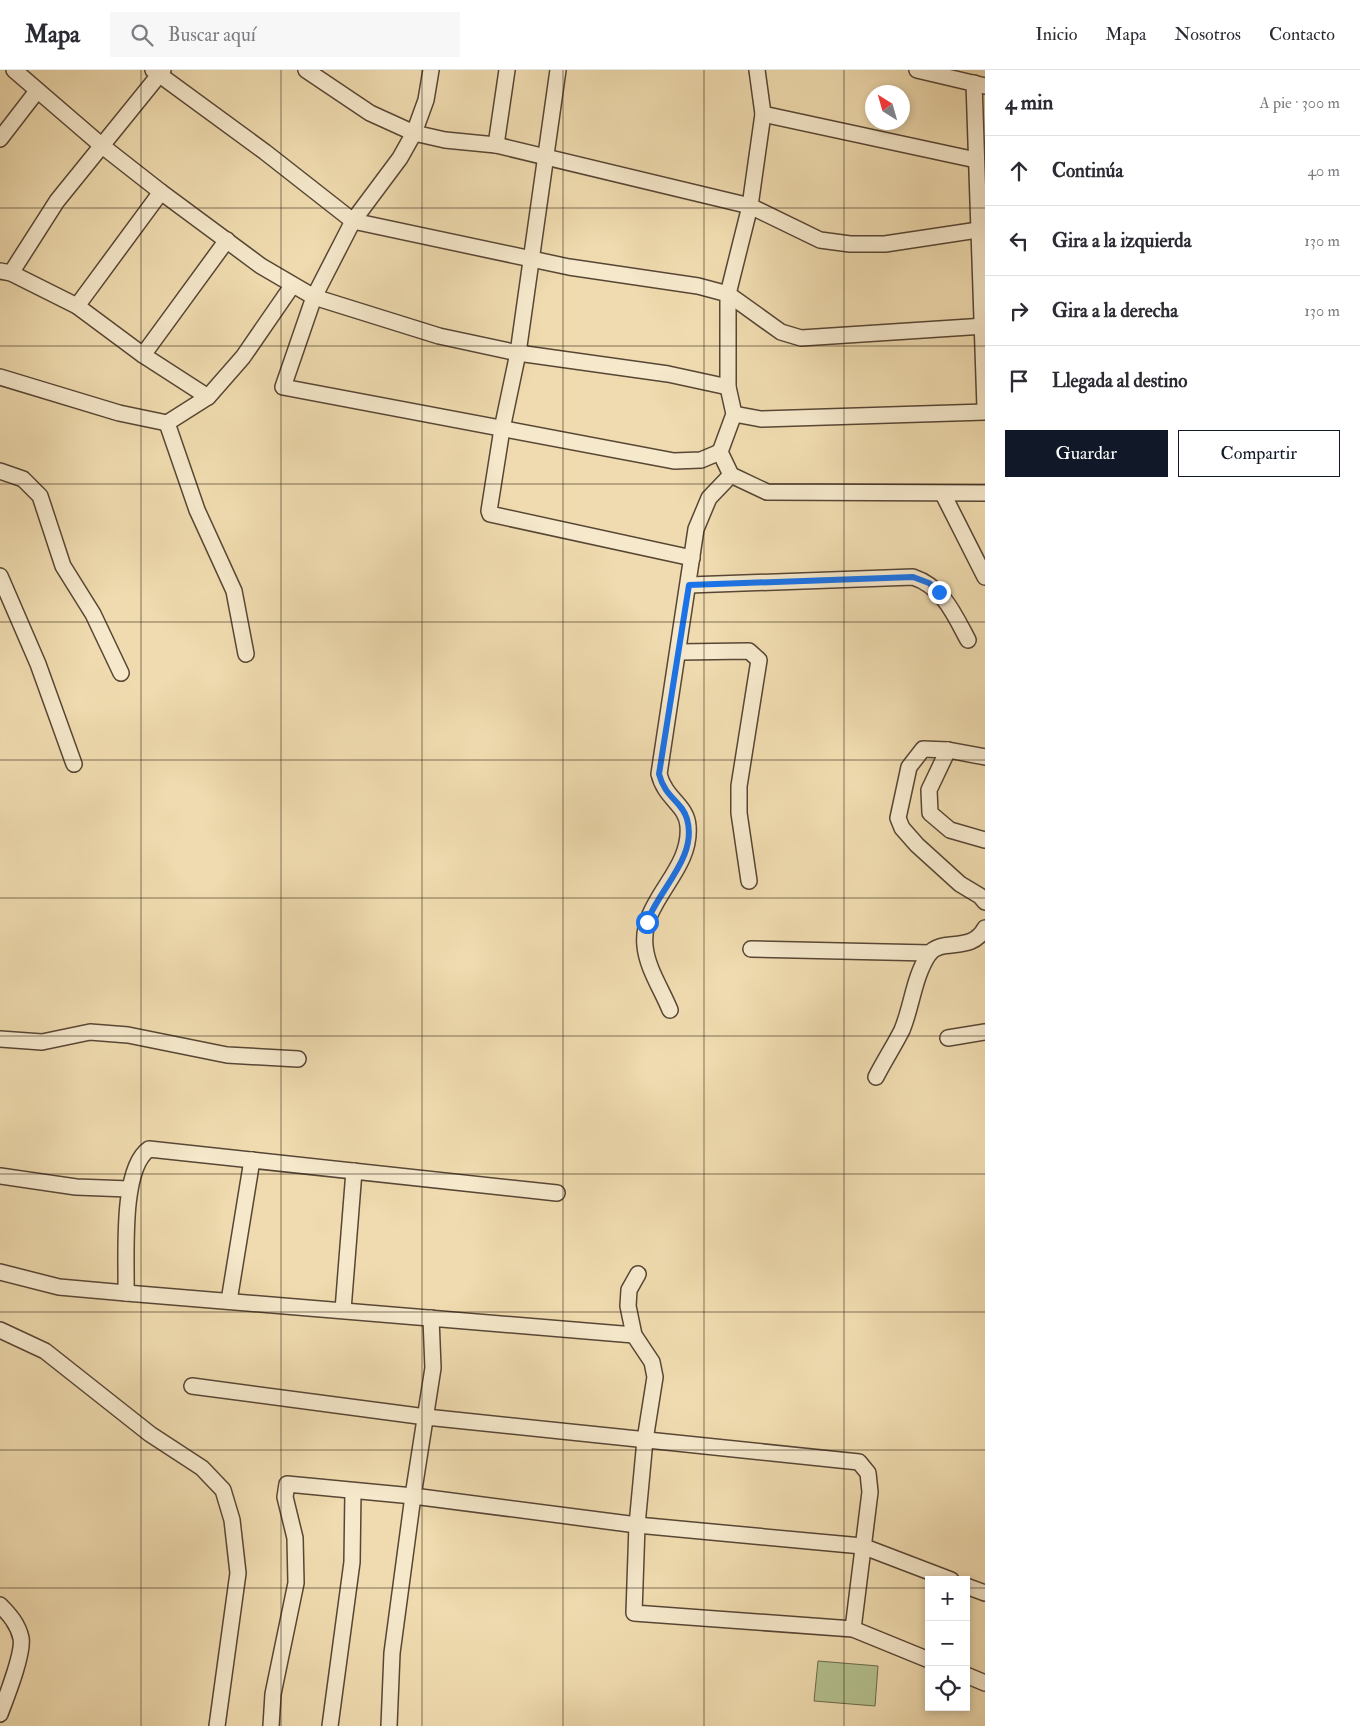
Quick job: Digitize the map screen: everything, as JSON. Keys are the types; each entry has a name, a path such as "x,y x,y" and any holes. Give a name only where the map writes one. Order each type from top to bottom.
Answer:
{"street":[{"path":"14,70 101,145 161,192 292,286 314,297 439,336 518,353 668,374 728,387"},
{"path":"306,70 370,113 414,134 445,140 496,145 750,206 820,240 850,244 884,244 982,229"},
{"path":"431,70 426,100 414,134 400,158 354,221 314,297 283,387 674,461 701,460 720,452 734,414 728,387 728,294 750,206 763,114 756,70"},
{"path":"496,145 507,70"},
{"path":"558,70 518,353 502,429 489,509 490,514 692,558"},
{"path":"917,70 980,85 979,161 985,408"},
{"path":"208,397 143,355 77,306 5,272 57,201 158,71 354,221 569,267 698,286 728,294 781,332 801,338 984,326"},
{"path":"0,139 37,91"},
{"path":"763,114 979,161"},
{"path":"77,306 161,192"},
{"path":"143,355 227,240"},
{"path":"0,377 119,413 167,423 208,397 243,357 292,286"},
{"path":"734,414 760,419 985,412"},
{"path":"167,423 196,510 234,591 246,654"},
{"path":"720,452 732,475 767,492 985,493"},
{"path":"0,471 23,479 40,496 63,566 93,614 121,673"},
{"path":"670,1010 648,958 645,939 650,914 682,861 688,843 688,825 685,813 668,795 659,774 679,652 696,529 703,508 716,490 732,475"},
{"path":"943,494 985,577"},
{"path":"0,576 38,664 74,764"},
{"path":"689,585 913,577 929,583 939,592 968,640"},
{"path":"679,652 749,652 759,660 740,786 740,813 750,881"},
{"path":"985,757 948,750 923,749 909,766 898,818 902,828 917,845 960,884 980,896 985,902"},
{"path":"948,750 928,790 930,813 950,830 985,840"},
{"path":"751,949 930,953 940,947 966,944 981,936 985,928"},
{"path":"876,1077 901,1030 923,967 930,953"},
{"path":"0,1039 42,1042 90,1032 128,1035 227,1055 298,1059"},
{"path":"948,1038 985,1032"},
{"path":"126,1293 129,1189 141,1155 149,1149 557,1193"},
{"path":"228,1301 252,1160"},
{"path":"342,1310 354,1171"},
{"path":"0,1176 76,1187 129,1189"},
{"path":"0,1272 59,1287 634,1335"},
{"path":"638,1274 629,1290 628,1306 634,1335 652,1362 655,1377 645,1440 637,1525 634,1613 853,1629 925,1658"},
{"path":"389,1726 392,1653 412,1496 433,1368 432,1318"},
{"path":"0,1330 45,1351 150,1434 202,1468 223,1490 232,1520 238,1573 217,1726"},
{"path":"192,1386 426,1417 859,1462 868,1473 870,1492 853,1629"},
{"path":"271,1726 273,1694 296,1583 295,1538 285,1497 287,1484 412,1496 637,1525 862,1546 941,1576"},
{"path":"330,1726 352,1562 353,1491"},
{"path":"970,1587 985,1593"},
{"path":"0,1604 14,1619 22,1639 11,1685 0,1714"},
{"path":"970,1676 985,1682"}],"green space":[{"path":"818,1661 878,1666 875,1706 814,1701"}],"route":[{"path":"647,922 671,877 682,861 688,843 689,834 685,813 668,795 659,774 689,585 913,577 929,583 939,592"}]}
